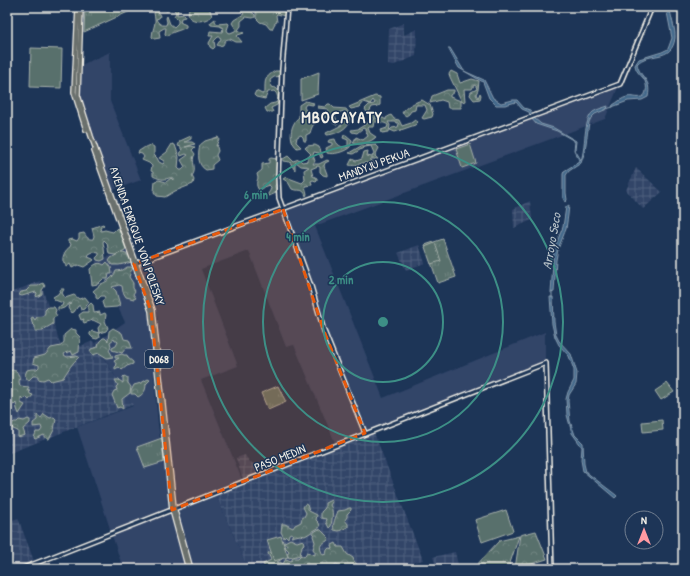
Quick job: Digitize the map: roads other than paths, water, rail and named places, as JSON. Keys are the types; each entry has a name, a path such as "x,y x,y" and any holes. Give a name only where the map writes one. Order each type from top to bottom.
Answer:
{"main road":[{"name":"AVENIDA ENRIQUE VON POLESKY","path":"80,7 78,95 154,314 174,510 188,569"},
{"name":"AVENIDA ENRIQUE VON POLESKY","path":"186,556 191,569"}],"street":[{"path":"287,7 282,68 279,194 311,286 324,331 365,433"},
{"name":"MANDYJU PEKUA","path":"136,263 620,84 652,7"},
{"name":"PASO MEDIN","path":"21,569 174,510 546,362 552,569"}],"waterway":[{"name":"Arroyo Seco","path":"606,109 613,107"},
{"name":"Arroyo Seco","path":"552,292 552,298"}],"district":[{"name":"MBOCAYATY","path":"342,117"}]}
